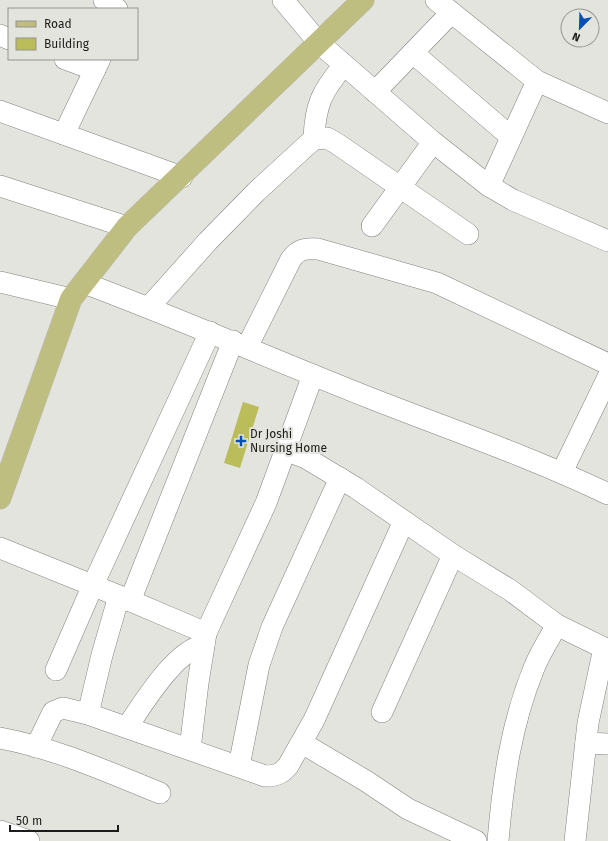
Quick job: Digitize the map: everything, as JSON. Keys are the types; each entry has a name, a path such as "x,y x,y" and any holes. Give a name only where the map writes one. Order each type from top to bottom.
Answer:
{"main road":[{"path":"0,498 77,291 127,227 182,176 363,0"}],"street":[{"path":"104,0 116,8"},
{"path":"283,0 319,43 433,142 489,186 513,200 608,241"},
{"path":"375,92 413,53 443,7 537,81 608,113"},
{"path":"413,53 511,137"},
{"path":"64,134 97,64 72,60"},
{"path":"314,140 315,117 321,97 333,78 344,65"},
{"path":"489,186 537,81"},
{"path":"0,112 182,176"},
{"path":"149,307 208,241 256,192 314,140 327,138 336,143 468,234"},
{"path":"372,226 399,186 433,142"},
{"path":"0,186 127,227"},
{"path":"88,714 102,655 125,598 240,344 291,259 298,250 306,248 318,249 436,283 608,364"},
{"path":"0,282 77,291 149,307 313,375 562,472 608,494"},
{"path":"56,670 93,585 210,332"},
{"path":"190,749 205,639 266,503 287,451 313,375"},
{"path":"562,472 608,377"},
{"path":"287,451 306,458 340,478 453,555 510,590 557,625 606,649 586,743 575,841"},
{"path":"239,766 259,665 272,627 340,478"},
{"path":"36,747 49,719 57,709 63,708 88,714 127,727 265,776 275,776 284,771 314,720 404,521"},
{"path":"0,548 125,598 205,639"},
{"path":"382,712 453,555"},
{"path":"498,841 502,789 511,742 523,697 534,667 557,625"},
{"path":"127,727 154,687 182,655 205,639"},
{"path":"0,738 36,747 80,761 160,793"},
{"path":"302,742 366,781 408,809 476,841"},
{"path":"586,743 608,744"},
{"path":"0,831 29,841"}],"building":[{"path":"243,402 259,407 240,468 224,463"}],"place":[{"name":"Dr Joshi Nursing Home","path":"241,441"}]}
